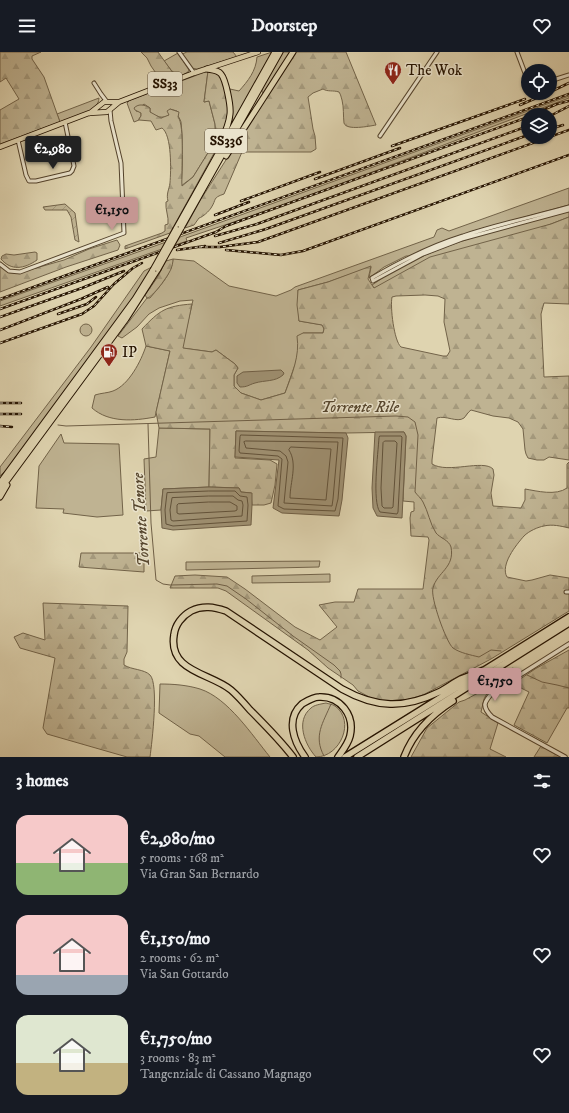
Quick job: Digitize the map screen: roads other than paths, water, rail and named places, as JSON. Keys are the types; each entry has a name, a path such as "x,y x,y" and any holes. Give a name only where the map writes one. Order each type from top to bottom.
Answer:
{"highway":[{"name":"SS336","path":"0,490 16,465 155,270 206,180 275,52"},
{"name":"SS336","path":"206,180 280,52"},
{"path":"206,180 293,52"},
{"path":"206,180 229,123 230,112 224,79 218,71 207,69"},
{"path":"0,479 16,465"},
{"path":"0,497 16,465"},
{"name":"SS336","path":"0,483 16,465"},
{"path":"293,757 276,736 238,697 222,683 186,666 176,654 173,637 177,625 187,613 196,608 211,607 226,611 342,688 360,698 374,703 397,705 417,701 440,692 461,680 486,673"},
{"path":"357,757 569,617"},
{"path":"344,757 569,623"},
{"path":"404,757 411,741 424,724 466,692 486,673"},
{"path":"305,757 293,736 293,720 299,708 308,700 317,697 331,698 338,702 347,712 350,719 351,727 348,741 338,757"}],"main road":[{"name":"SS33","path":"6,145 65,122 89,114 104,112 119,102 194,73 258,52"},
{"name":"SS33","path":"89,114 104,102 119,102"},
{"path":"107,102 110,104 110,109"},
{"path":"100,105 100,109 104,112"},
{"path":"0,147 6,145"},
{"path":"0,150 6,145"}],"street":[{"path":"179,52 194,73"},
{"path":"380,136 437,52"},
{"path":"517,52 522,64"},
{"path":"557,79 569,75"},
{"path":"94,83 107,102"},
{"path":"100,105 101,94"},
{"path":"0,264 9,271 20,272 124,234 121,163 111,121 110,109"},
{"path":"104,112 111,121"},
{"path":"18,140 26,175 29,181 36,181 70,173 74,166 65,122"},
{"path":"569,207 480,230 451,240 421,252 372,278 373,281 423,254 462,239 569,210"},
{"path":"565,757 492,717 486,711 485,707 486,700 493,692 569,644"}],"water":[{"path":"281,370 284,373 283,375 273,380 259,382 243,387 240,387 237,383 237,376 243,372"},
{"path":"236,431 346,433 348,438 339,516 282,513 273,508 279,460 235,457"},
{"path":"375,432 404,432 406,436 402,518 377,516 373,508 372,488"},
{"path":"209,487 239,488 241,492 252,493 251,525 173,530 162,528 161,510 163,489"}],"waterway":[{"name":"Torrente Rile","path":"58,425 66,426 396,416 408,417 415,422 418,435 415,492 423,502 436,533 451,547 452,554 448,565 438,578 433,588 436,609 446,637 453,648 462,653 479,657 491,650 501,651"},
{"name":"Torrente Tenore","path":"148,424 151,523 156,580 163,584 170,585 217,584 227,586 334,665 340,671 341,678"},
{"name":"Torrente Rile","path":"513,668 518,672"},
{"name":"Torrente Rile","path":"527,675 542,682 569,688"},
{"name":"Torrente Tenore","path":"324,756 319,742 319,736 322,724 331,704"}],"railway":[{"path":"557,89 569,83"},
{"path":"0,299 569,94"},
{"path":"392,146 522,100"},
{"path":"520,105 532,100"},
{"path":"548,108 569,101"},
{"path":"557,112 569,106"},
{"path":"0,309 216,232 226,226 521,120"},
{"path":"557,127 563,125"},
{"path":"215,236 257,224 521,129"},
{"path":"199,247 220,247 258,242 569,130"},
{"path":"219,243 266,229 521,138"},
{"path":"315,179 400,148"},
{"path":"226,250 281,255 303,251 569,155"},
{"path":"241,201 320,172"},
{"path":"215,215 249,202"},
{"path":"177,250 205,246"},
{"path":"0,343 82,314 94,306 114,284 133,268 142,263"},
{"path":"0,317 82,288 124,271"},
{"path":"0,330 108,287"},
{"path":"58,314 87,304 96,297"},
{"path":"0,403 21,403"},
{"path":"0,414 21,414"},
{"path":"0,426 12,427"}],"place":[{"name":"The Wok","path":"393,85"},
{"name":"IP","path":"109,367"}]}
